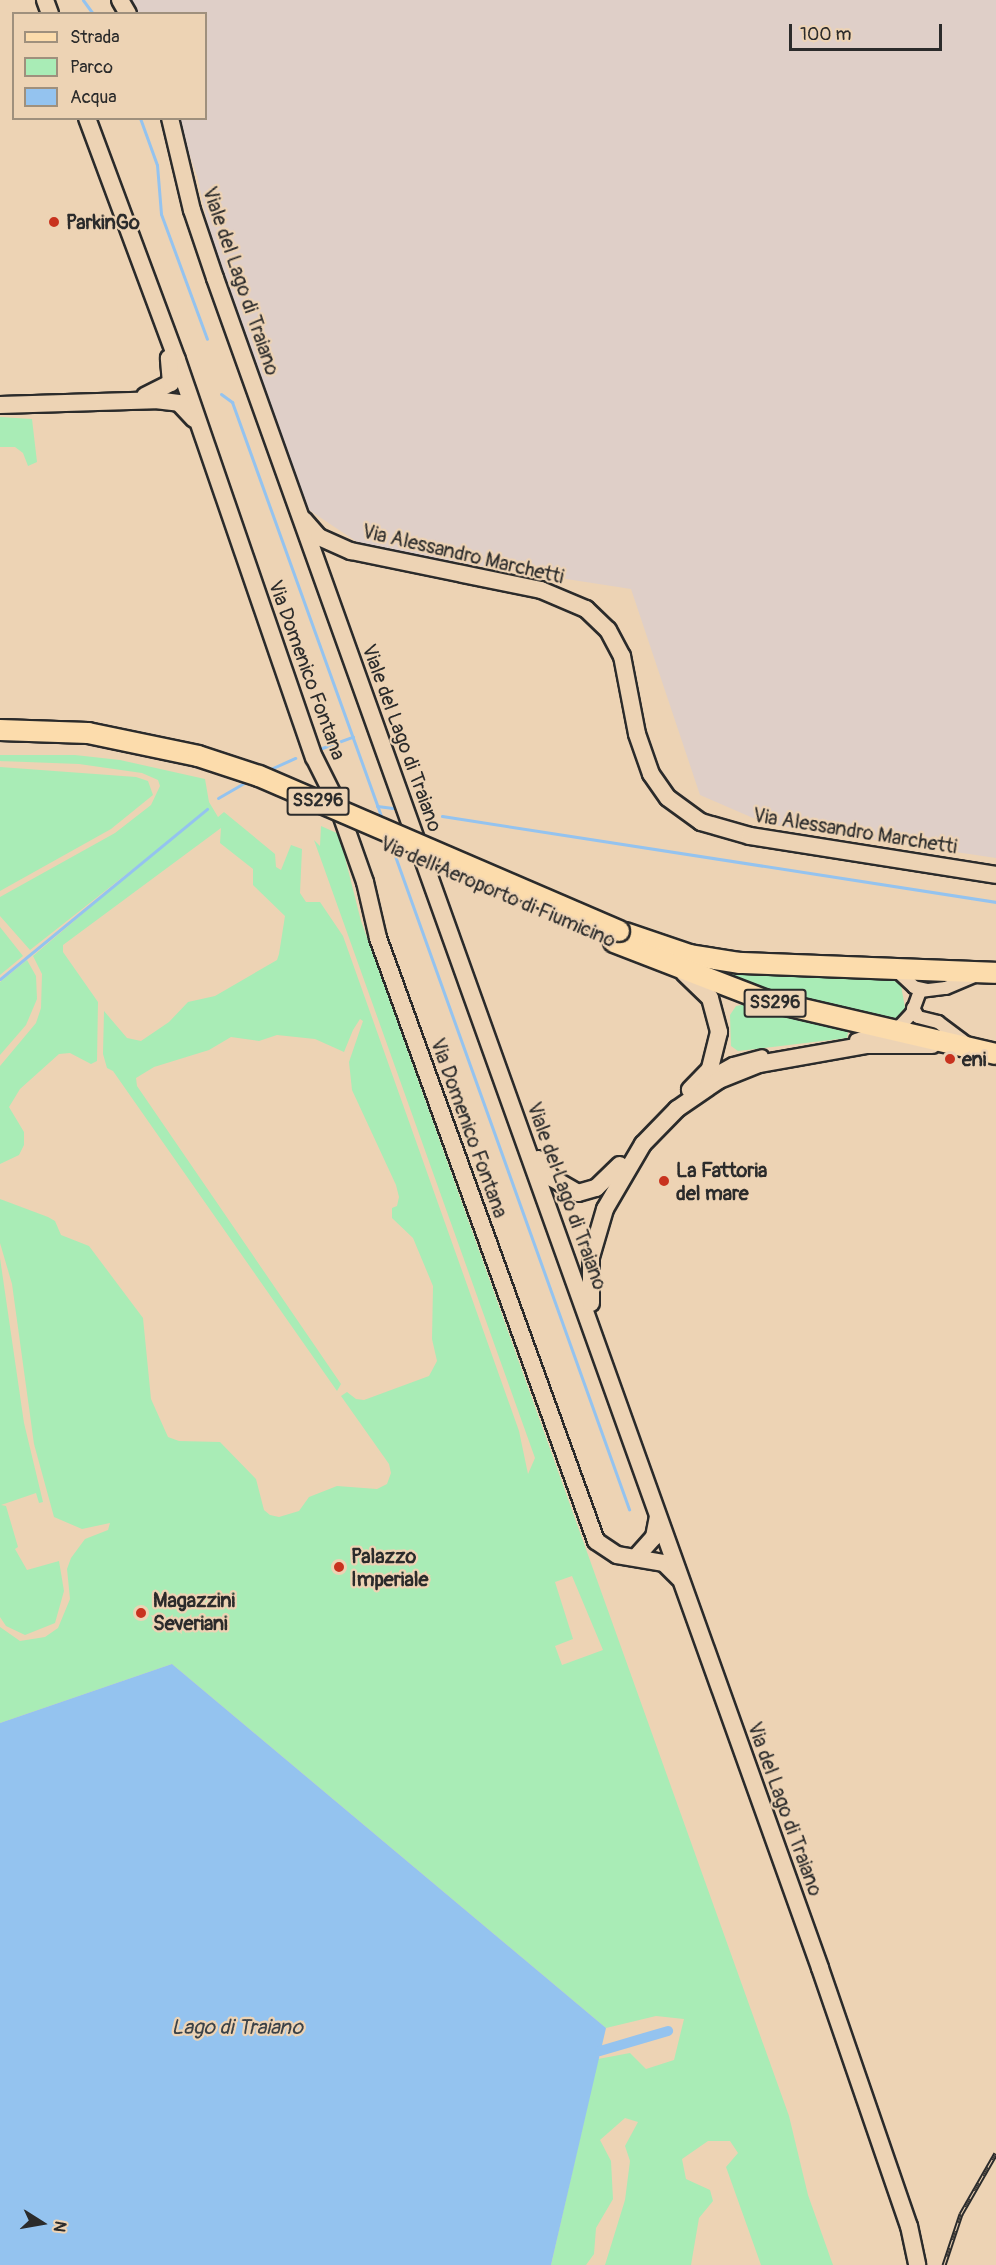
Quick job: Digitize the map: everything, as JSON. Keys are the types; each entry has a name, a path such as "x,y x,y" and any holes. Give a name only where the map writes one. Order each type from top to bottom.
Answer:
{"main road":[{"name":"Via dell'Aeroporto di Fiumicino","path":"0,730 88,733 198,756 259,776 617,937 670,966 764,1000 991,1053"},
{"name":"Via dell'Aeroporto di Fiumicino","path":"0,742 99,746 197,767 254,788 617,937 715,960 993,973"}],"street":[{"name":"Via Domenico Fontana","path":"88,120 165,337 177,360 196,422 314,757 337,802 364,882 378,938 596,1541 617,1555 636,1557"},
{"name":"Viale del Lago di Traiano","path":"170,120 192,210 607,1369"},
{"path":"130,401 171,383 165,337"},
{"path":"0,405 130,401 179,403 196,422"},
{"name":"Via Alessandro Marchetti","path":"298,508 316,535 342,548 550,593 594,615 613,638 622,656 640,744 651,774 668,798 701,822 740,835 996,875"},
{"path":"578,1193 587,1192 614,1174 647,1128 696,1085 713,1062 719,1040 718,1022 705,991 670,966"},
{"path":"891,969 898,971 914,987 927,990"},
{"path":"696,1085 750,1059 887,1030 905,1022 914,1008 918,993 946,988 993,973"},
{"path":"914,1008 918,1017 938,1022 967,1044 991,1053"},
{"path":"600,1348 588,1283 601,1219 621,1177 652,1132 690,1099 736,1072 767,1062 867,1045 924,1044 991,1053"},
{"path":"522,1131 552,1178 595,1203 601,1219"},
{"name":"Via del Lago di Traiano","path":"607,1369 824,1979 909,2226 917,2265"},
{"path":"658,1515 654,1537 636,1557 664,1563 682,1581"}],"shaded area":[{"path":"130,0 996,0 996,858 767,824 700,795 631,589 366,548 306,508 215,257 197,176 177,120 207,120 207,12 136,12"}],"green space":[{"path":"0,417 32,419 37,462 28,466 23,453 15,447 0,447"},
{"path":"0,755 75,755 120,760 205,779 209,802 218,817 224,812 275,854 276,867 281,870 291,845 302,849 300,893 306,902 320,902 343,936 519,1431 528,1474 535,1458 314,840 320,846 321,826 339,834 361,921 789,2116 808,2195 833,2265 761,2265 726,2167 738,2153 730,2141 708,2141 682,2159 686,2179 710,2190 713,2201 699,2218 691,2265 605,2265 625,2200 630,2161 625,2146 638,2122 625,2118 600,2140 611,2161 613,2199 596,2228 594,2254 586,2265 551,2265 598,2059 630,2053 646,2069 674,2060 684,2019 656,2016 606,2028 172,1664 0,1723 0,1627 20,1641 45,1637 58,1628 70,1599 67,1569 71,1558 85,1539 108,1530 110,1523 82,1529 54,1517 34,1444 12,1284 0,1243 0,1199 48,1217 55,1221 61,1235 89,1246 143,1318 151,1399 168,1437 179,1441 220,1442 256,1479 264,1510 270,1515 279,1517 299,1511 309,1497 337,1486 377,1489 387,1484 391,1473 389,1464 341,1396 347,1392 356,1399 364,1400 429,1376 437,1361 432,1339 433,1286 413,1238 392,1218 392,1208 397,1206 399,1197 396,1185 352,1090 349,1062 363,1021 360,1019 353,1030 344,1052 315,1039 277,1035 259,1041 231,1037 209,1050 154,1067 136,1078 137,1086 341,1384 337,1391 113,1071 107,1068 103,1054 104,1011 127,1038 141,1041 169,1022 188,1002 215,996 277,960 285,916 253,885 253,869 220,843 221,828 63,945 63,952 98,1002 97,1061 91,1064 70,1053 59,1054 20,1089 9,1107 24,1132 24,1145 19,1155 0,1164 0,1066 36,1023 41,1008 42,974 33,956 166,843 30,950 0,916 0,897 115,833 151,805 160,786 158,780 142,773 79,764 0,761","holes":["572,1576 603,1650 562,1665 555,1646 573,1639 555,1582"]},
{"path":"0,767 136,777 148,781 153,795 111,829 0,891"},
{"path":"0,927 23,956 0,975"},
{"path":"27,960 36,976 37,999 26,1025 0,1055 0,982"},
{"path":"731,972 893,980 901,985 905,1008 896,1019 882,1021 728,982"},
{"path":"746,1004 834,1027 848,1032 847,1038 738,1051 731,1046 730,1015 736,1006"},
{"path":"0,1258 24,1423 43,1502 39,1503 36,1493 1,1505 6,1506 18,1547 15,1549 27,1570 59,1561 64,1591 55,1623 25,1635 6,1626 0,1617"}],"water":[{"name":"Lago di Traiano","path":"172,1664 606,2028 551,2265 0,2265 0,1723"}],"waterway":[{"path":"83,0 92,12"},
{"path":"141,120 157,165 161,214 207,339"},
{"path":"221,394 232,402 383,821"},
{"path":"322,748 353,737"},
{"path":"266,771 295,758"},
{"path":"218,798 247,781"},
{"path":"377,806 393,808"},
{"path":"0,979 207,809"},
{"path":"442,816 996,902"},
{"path":"390,842 629,1509"},
{"path":"600,2051 668,2031"}],"railway":[{"path":"944,2265 961,2214 996,2153"}],"place":[{"name":"ParkinGo","path":"54,222"},
{"name":"eni","path":"950,1059"},
{"name":"La Fattoria del mare","path":"664,1181"},
{"name":"Palazzo Imperiale","path":"339,1567"},
{"name":"Magazzini Severiani","path":"141,1613"}]}
